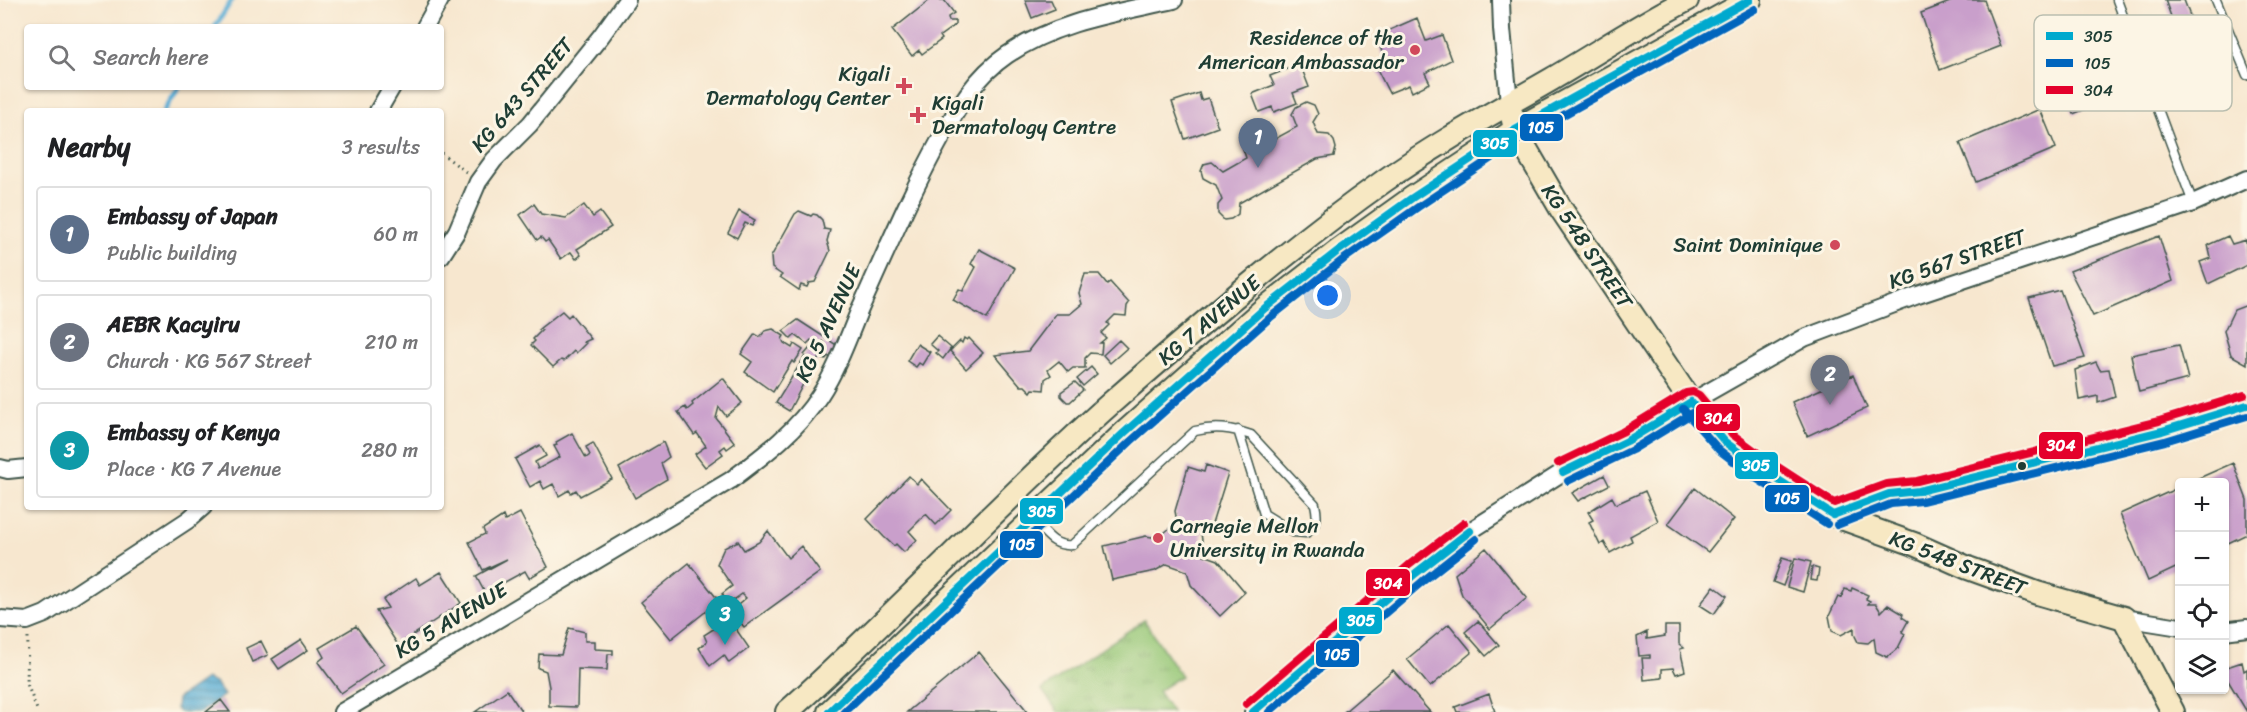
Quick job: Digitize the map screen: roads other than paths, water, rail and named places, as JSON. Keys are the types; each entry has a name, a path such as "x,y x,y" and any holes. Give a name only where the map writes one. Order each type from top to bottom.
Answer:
{"main road":[{"name":"KG 7 AVENUE","path":"787,712 835,669 1109,405 1241,293 1384,181 1445,140 1641,24 1687,0"},
{"name":"KG 7 AVENUE","path":"829,712 1124,433 1265,308 1338,250 1515,130 1750,0"},
{"name":"KG 548 STREET","path":"1509,102 1515,130 1561,209 1691,402 1725,442 1762,470 1833,515 1914,544 1968,568 2037,593 2124,618"},
{"path":"1833,515 1889,494 1920,491 2162,431 2247,405"},
{"path":"2124,618 2174,712"}],"street":[{"path":"427,24 440,0"},
{"name":"KG 643 STREET","path":"444,251 457,231 478,182 494,160 530,124 627,0"},
{"name":"KG 5 AVENUE","path":"342,712 731,480 758,460 801,419 824,388 904,210 932,154 958,106 982,75 1006,55 1064,26 1174,0"},
{"path":"1501,0 1509,102"},
{"path":"380,108 390,90"},
{"name":"KG 567 STREET","path":"1253,712 1416,573 1470,531 1563,472 1627,441 1804,338 1918,295 2193,203 2247,179"},
{"path":"0,468 8,470 24,468"},
{"path":"0,619 27,621 45,614 105,576 200,510"},
{"path":"2124,618 2175,626"},
{"path":"2229,630 2247,628"}],"lane":[{"path":"2117,0 2123,15"},
{"path":"2216,0 2222,15"},
{"path":"2232,39 2247,75"},
{"path":"2159,111 2193,203"},
{"path":"1032,519 1054,543 1063,546 1072,545 1195,431 1207,428 1228,428 1238,430 1251,435 1315,504 1318,518 1314,527 1306,533 1293,532 1264,514 1238,430"}],"water":[{"path":"206,679 215,683 224,695 201,712 179,712 176,709 177,699"}],"waterway":[{"path":"217,24 232,0"},
{"path":"166,108 177,90"}],"place":[{"name":"Residence of the American Ambassador","path":"1415,50"},
{"name":"Kigali Dermatology Center","path":"904,86"},
{"name":"Kigali Dermatology Centre","path":"918,115"},
{"name":"Embassy of Japan","path":"1258,168"},
{"name":"Saint Dominique","path":"1835,245"},
{"name":"AEBR Kacyiru","path":"1830,405"},
{"name":"Carnegie Mellon University in Rwanda","path":"1158,538"},
{"name":"Embassy of Kenya","path":"725,645"}]}
